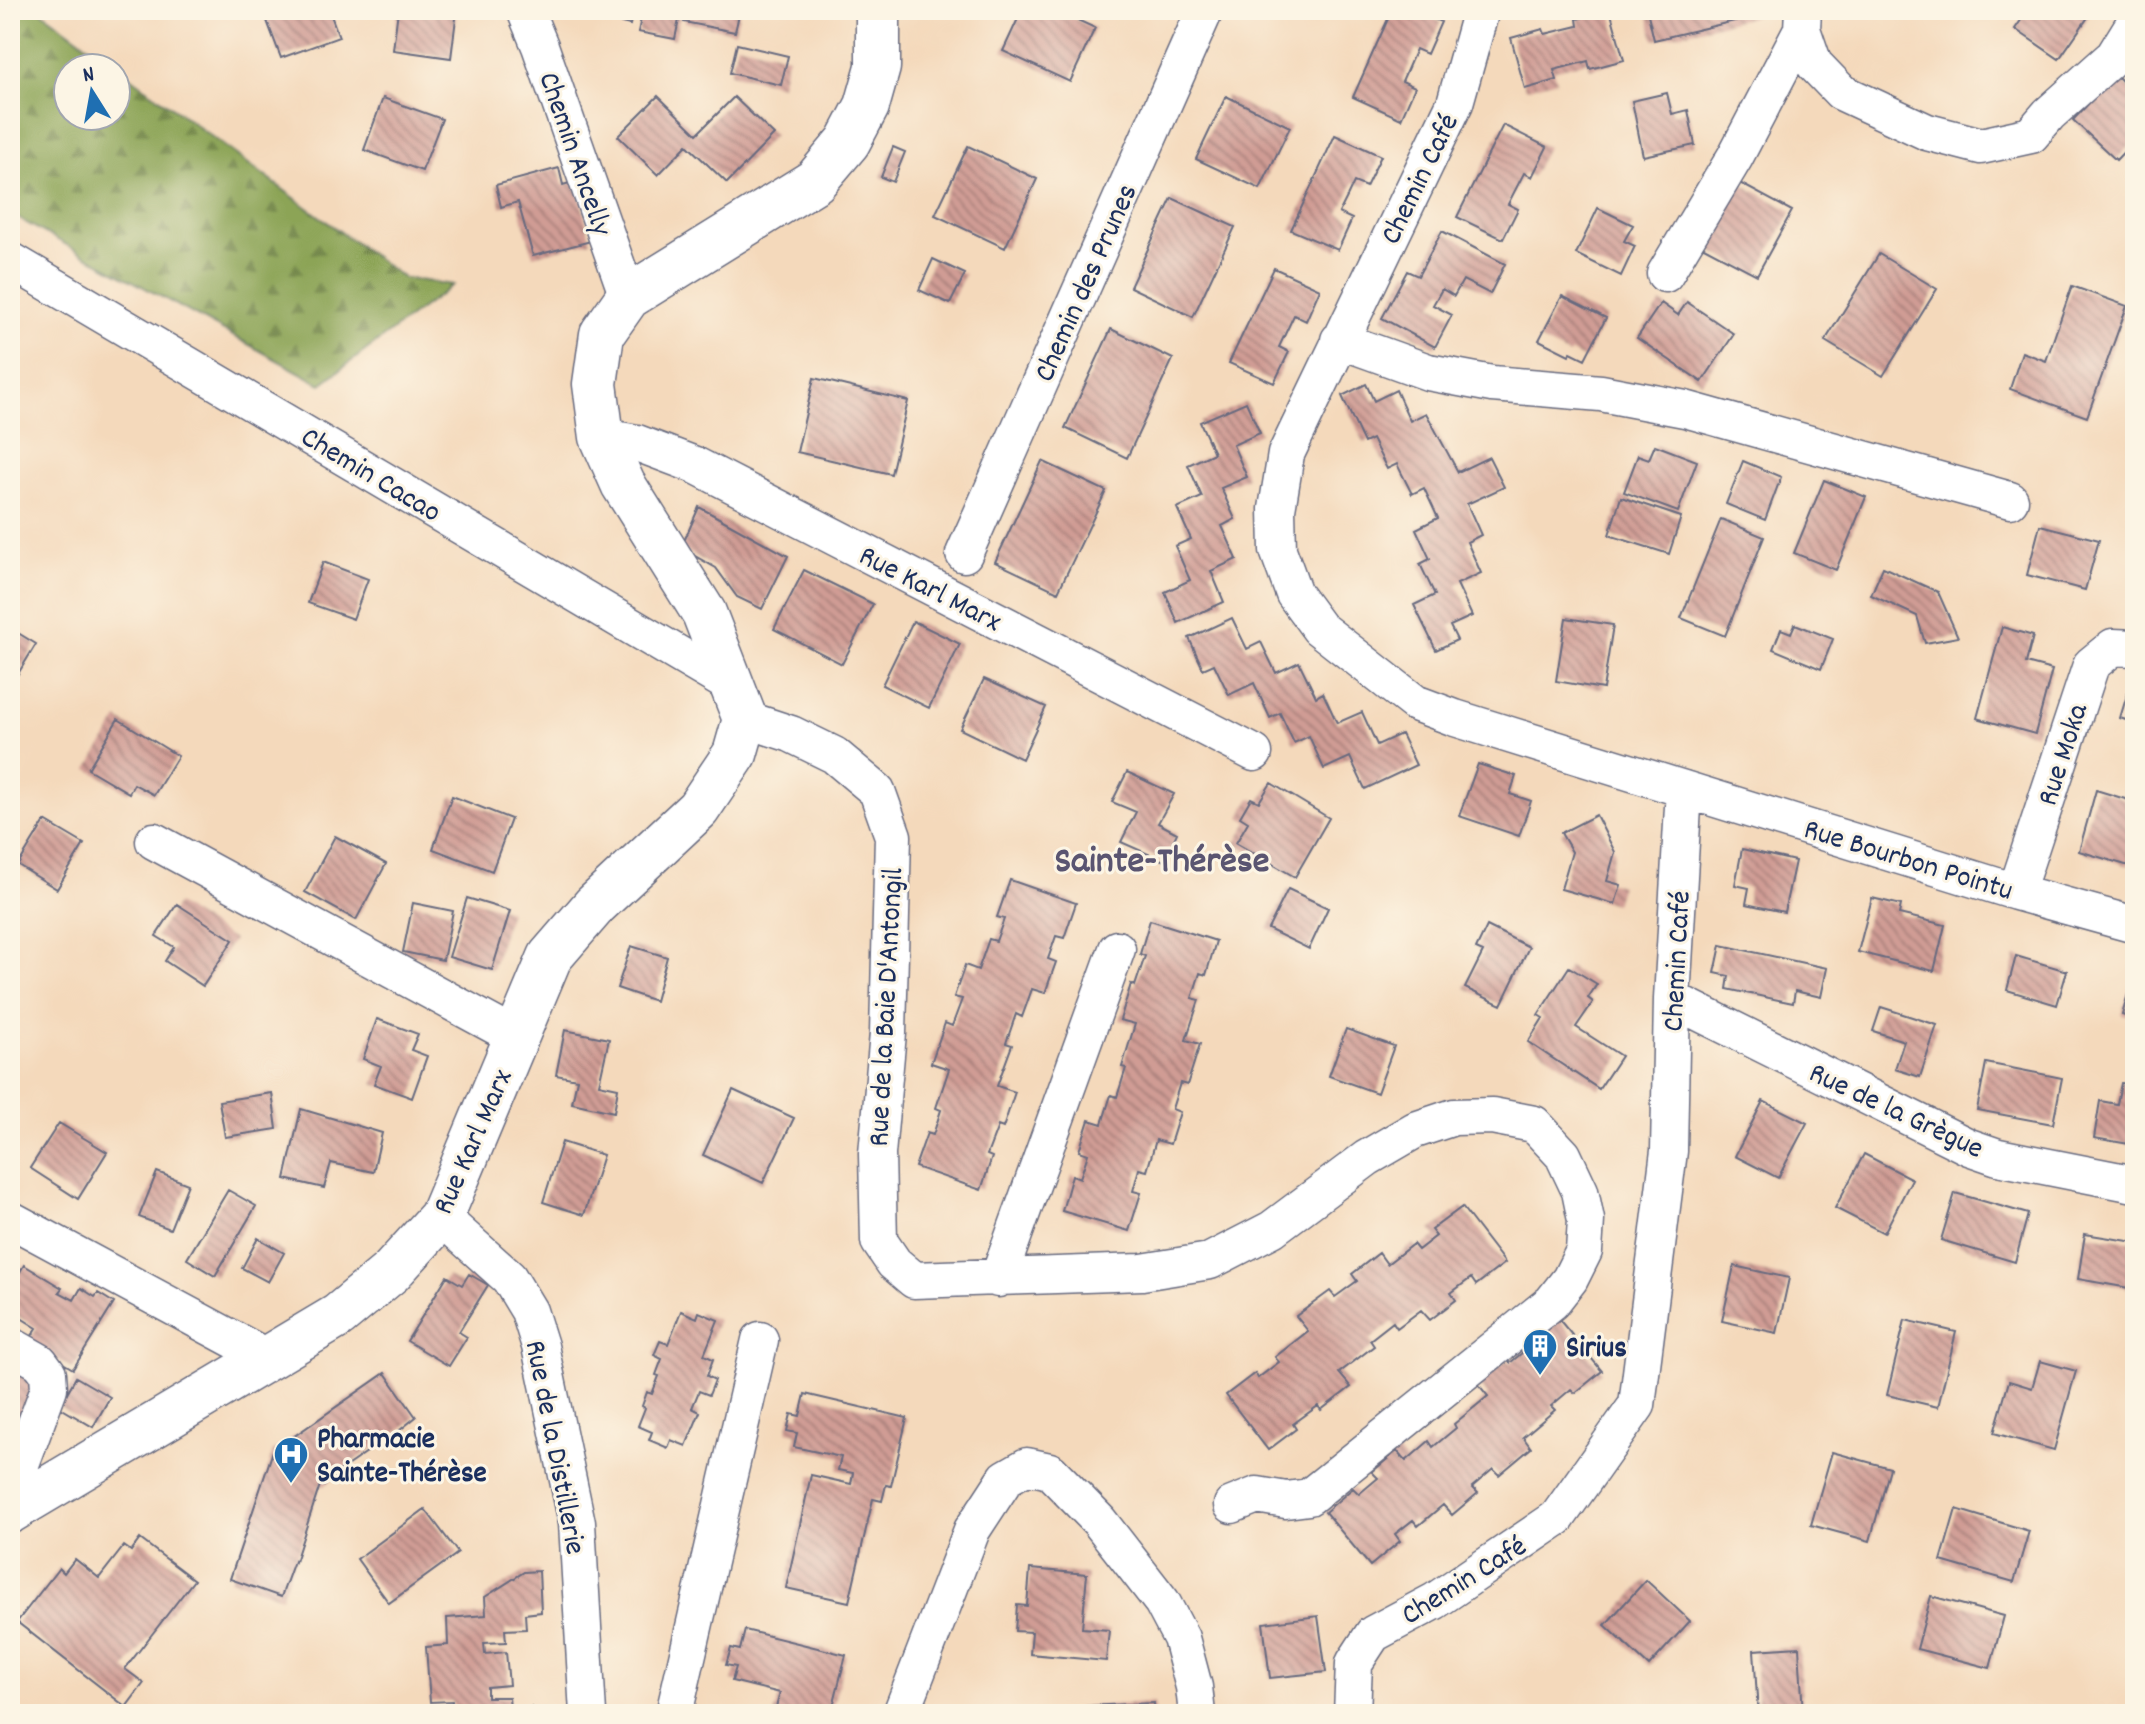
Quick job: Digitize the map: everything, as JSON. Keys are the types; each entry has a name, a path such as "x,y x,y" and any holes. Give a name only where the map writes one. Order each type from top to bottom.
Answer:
{"main road":[{"path":"739,703 704,613 623,484 602,437 595,384 602,334 628,297 815,181 848,142 867,106 878,67 878,10"},
{"name":"Rue Karl Marx","path":"16,1507 338,1316 391,1272 441,1217 550,957 595,905 698,809 735,754 739,703"}],"street":[{"name":"Chemin Ancelly","path":"525,10 628,297"},
{"name":"Chemin des Prunes","path":"964,554 1205,10"},
{"name":"Chemin Café","path":"1352,1714 1354,1663 1373,1634 1435,1601 1557,1518 1637,1405 1669,1151 1672,999 1684,789 1415,703 1319,628 1294,594 1278,550 1277,509 1286,454 1455,103 1481,10"},
{"path":"1803,19 1814,64 1841,92 1927,132 1981,146 2031,135 2049,114 2114,56 2135,22"},
{"path":"1665,274 1735,157 1803,19"},
{"name":"Chemin Cacao","path":"10,260 739,703"},
{"path":"1339,340 1428,372 1492,384 1601,393 1685,409 2010,500"},
{"name":"Rue Karl Marx","path":"602,437 637,443 695,465 1254,753"},
{"name":"Rue Moka","path":"2016,892 2091,665 2113,647 2135,648"},
{"name":"Rue de la Baie D'Antongil","path":"739,703 834,755 877,791 893,836 888,1033 877,1154 879,1241 894,1263 914,1280 1142,1272 1210,1261 1272,1229 1367,1158 1415,1130 1454,1117 1492,1116 1534,1124 1563,1155 1580,1191 1586,1220 1584,1251 1570,1279 1552,1302 1309,1497 1286,1500 1257,1495 1232,1505"},
{"name":"Rue Bourbon Pointu","path":"1684,789 2016,892 2135,925"},
{"name":"Rue Karl Marx","path":"154,841 516,1037"},
{"path":"998,1279 1117,949"},
{"name":"Rue de la Grègue","path":"1672,999 1969,1147 1998,1157 2135,1184"},
{"name":"Rue de la Distillerie","path":"441,1217 509,1278 529,1311 540,1346 577,1523 588,1714"},
{"path":"10,1219 268,1358"},
{"path":"674,1714 760,1340"},
{"path":"10,1345 40,1362 48,1373 49,1388 21,1464 16,1507"},
{"path":"901,1714 972,1530 1006,1478 1027,1466 1050,1471 1058,1479 1099,1521 1162,1602 1181,1638 1194,1687 1197,1714"}],"green space":[{"path":"10,10 40,10 97,52 52,52 52,132 132,132 132,78 403,278 453,285 321,384 10,214"}],"building":[{"path":"263,10 329,10 339,37 281,58"},
{"path":"398,10 457,10 451,58 393,50"},
{"path":"567,10 633,10 630,25"},
{"path":"643,10 681,10 675,39 638,32"},
{"path":"686,10 740,10 735,32 684,22"},
{"path":"1022,10 1056,10 1095,28 1070,82 1003,51"},
{"path":"1392,10 1414,10 1441,22 1427,54 1416,49 1402,81 1415,87 1401,119 1353,97"},
{"path":"1610,10 1624,60 1590,69 1588,61 1554,70 1557,80 1525,89 1511,38 1543,29 1545,34 1578,26 1577,19"},
{"path":"1647,10 1759,10 1760,15 1654,40"},
{"path":"2022,10 2093,10 2059,59 2015,29 2026,13"},
{"path":"737,44 788,56 781,85 730,73"},
{"path":"2116,75 2135,94 2135,140 2116,160 2073,120"},
{"path":"1667,93 1672,114 1688,110 1695,145 1643,156 1632,101"},
{"path":"658,96 697,134 734,97 774,135 727,183 687,145 658,175 618,136"},
{"path":"1226,96 1290,127 1260,189 1196,159"},
{"path":"383,98 442,119 422,171 364,150"},
{"path":"1503,125 1547,147 1532,177 1524,173 1508,204 1518,209 1503,239 1457,217"},
{"path":"1335,135 1381,156 1366,187 1354,182 1339,213 1352,219 1338,250 1291,230"},
{"path":"968,146 1037,179 1005,248 935,215"},
{"path":"893,147 905,152 893,182 881,177"},
{"path":"559,168 563,185 576,181 591,241 533,256 518,202 501,207 496,185"},
{"path":"1734,180 1792,211 1757,275 1700,245"},
{"path":"1172,198 1235,227 1193,317 1130,287"},
{"path":"1598,208 1633,225 1624,241 1635,246 1621,276 1576,254"},
{"path":"1442,231 1505,264 1490,294 1463,280 1454,296 1442,289 1433,305 1452,315 1435,347 1382,318 1407,271 1418,276"},
{"path":"1879,254 1937,289 1883,376 1825,341"},
{"path":"933,259 965,274 950,304 919,290"},
{"path":"1274,268 1320,289 1306,321 1294,315 1279,347 1289,352 1274,383 1229,363"},
{"path":"2072,286 2127,306 2087,417 2010,389 2022,352 2046,361"},
{"path":"1562,296 1606,318 1585,359 1571,352 1569,355 1539,340"},
{"path":"1687,302 1734,334 1702,382 1637,338 1661,303 1678,315"},
{"path":"1111,329 1173,359 1127,458 1065,428"},
{"path":"814,378 908,401 891,474 797,452"},
{"path":"1366,384 1374,401 1396,390 1410,421 1426,413 1458,472 1489,457 1504,487 1467,504 1481,535 1467,542 1481,573 1457,584 1472,616 1450,626 1457,640 1436,650 1414,605 1435,595 1420,564 1430,559 1416,529 1438,518 1424,488 1412,494 1397,464 1387,469 1372,439 1364,443 1342,396"},
{"path":"1246,402 1260,433 1233,445 1247,477 1221,488 1235,519 1222,526 1237,559 1211,571 1224,602 1178,623 1165,592 1190,580 1175,546 1191,539 1177,508 1202,497 1188,465 1214,453 1200,422"},
{"path":"1655,445 1697,461 1678,512 1624,492 1638,455 1649,459"},
{"path":"1042,461 1106,491 1058,592 995,562"},
{"path":"1743,461 1781,477 1765,520 1726,504"},
{"path":"1824,480 1866,497 1836,570 1794,553"},
{"path":"1621,497 1681,517 1669,554 1609,535"},
{"path":"699,507 788,556 762,609 737,597 716,568 681,548"},
{"path":"1721,519 1764,537 1725,636 1681,618"},
{"path":"2040,525 2099,540 2085,590 2027,575"},
{"path":"323,562 368,579 353,619 308,603"},
{"path":"1883,567 1938,592 1958,637 1925,643 1917,616 1871,595"},
{"path":"804,570 873,604 842,664 774,629"},
{"path":"1232,618 1247,649 1261,642 1276,673 1299,662 1316,697 1323,693 1337,723 1362,712 1377,745 1401,734 1416,765 1365,789 1350,757 1324,769 1309,736 1294,743 1280,713 1270,718 1254,683 1229,695 1214,664 1203,669 1189,638"},
{"path":"1566,618 1613,625 1603,689 1556,681"},
{"path":"913,621 960,644 929,708 882,685"},
{"path":"1795,624 1833,639 1821,669 1773,649 1781,629 1791,633"},
{"path":"2002,627 2033,636 2026,663 2052,670 2035,734 1977,718"},
{"path":"10,628 36,644 10,687"},
{"path":"984,679 1046,707 1022,759 960,729"},
{"path":"2130,685 2135,687 2135,723 2120,718"},
{"path":"118,719 178,756 154,795 134,784 129,793 88,769"},
{"path":"1478,764 1516,776 1510,794 1531,801 1519,836 1459,816"},
{"path":"1127,772 1174,794 1158,823 1177,833 1164,861 1121,842 1136,812 1112,802"},
{"path":"1271,783 1329,818 1295,877 1236,843 1248,822 1240,817 1251,798 1259,802"},
{"path":"2096,790 2135,802 2135,844 2129,866 2079,851"},
{"path":"452,796 511,819 492,871 433,849"},
{"path":"1596,815 1615,852 1607,881 1621,885 1615,904 1561,889 1572,852 1561,833"},
{"path":"45,821 84,844 57,889 18,865"},
{"path":"335,836 386,864 356,920 305,892"},
{"path":"1742,849 1795,861 1784,912 1746,904 1749,888 1735,885"},
{"path":"1010,880 1076,903 1064,938 1056,936 1048,959 1056,962 1045,993 1032,989 1022,1017 1016,1014 1006,1043 1012,1045 997,1086 1015,1092 1003,1128 998,1126 987,1155 992,1157 981,1190 915,1167 927,1133 933,1135 941,1110 936,1108 949,1069 931,1063 945,1023 952,1026 962,999 954,997 965,965 978,970 989,939 996,941 1004,919 997,917"},
{"path":"1288,889 1328,908 1309,949 1268,929"},
{"path":"467,898 510,911 492,970 449,957"},
{"path":"1872,898 1901,905 1899,914 1945,925 1934,971 1858,952"},
{"path":"413,903 453,911 443,960 403,952"},
{"path":"177,904 233,940 203,986 165,961 174,947 156,936"},
{"path":"1150,920 1216,941 1206,975 1200,973 1192,998 1199,1000 1186,1040 1200,1044 1187,1085 1180,1083 1172,1109 1180,1112 1170,1144 1156,1140 1147,1171 1139,1169 1133,1191 1141,1193 1129,1231 1062,1211 1072,1175 1080,1178 1088,1154 1079,1151 1089,1120 1102,1124 1111,1095 1117,1097 1126,1068 1122,1067 1135,1024 1120,1020 1131,984 1135,986 1145,956 1140,954"},
{"path":"1487,926 1529,947 1501,1005 1465,988 1483,952 1476,949"},
{"path":"1721,945 1827,968 1821,997 1795,991 1793,1003 1727,989 1729,976 1715,973"},
{"path":"631,946 667,957 655,1001 617,988"},
{"path":"2016,956 2067,971 2057,1005 2007,990"},
{"path":"1569,967 1597,984 1588,998 1593,1002 1576,1027 1621,1056 1599,1089 1528,1042 1543,1018 1538,1015"},
{"path":"2132,980 2135,980 2135,1019 2122,1015"},
{"path":"1881,1007 1937,1025 1920,1077 1895,1069 1904,1041 1873,1031"},
{"path":"377,1019 418,1034 411,1050 427,1056 412,1098 374,1084 381,1066 363,1059"},
{"path":"1346,1029 1394,1046 1377,1093 1329,1076"},
{"path":"565,1030 609,1039 599,1084 618,1088 614,1112 572,1103 577,1079 556,1075"},
{"path":"1986,1063 2062,1078 2053,1124 1977,1110"},
{"path":"2121,1083 2135,1085 2135,1145 2094,1138 2100,1101 2117,1104"},
{"path":"733,1090 794,1118 763,1183 703,1155"},
{"path":"272,1093 277,1129 225,1137 219,1101"},
{"path":"1763,1101 1807,1123 1778,1178 1735,1156"},
{"path":"301,1109 382,1133 373,1172 331,1163 324,1188 285,1179"},
{"path":"59,1123 107,1152 78,1199 30,1168"},
{"path":"562,1142 603,1155 584,1215 543,1202"},
{"path":"1864,1154 1912,1179 1884,1233 1835,1208"},
{"path":"157,1172 188,1184 170,1229 139,1217"},
{"path":"228,1190 256,1206 215,1276 187,1259"},
{"path":"1955,1193 2028,1214 2015,1262 1941,1240"},
{"path":"1462,1207 1505,1263 1476,1285 1471,1278 1451,1293 1456,1300 1430,1320 1421,1310 1397,1328 1393,1322 1370,1340 1374,1346 1339,1373 1351,1387 1321,1410 1318,1406 1293,1424 1296,1429 1268,1450 1226,1395 1255,1373 1258,1378 1279,1362 1275,1357 1308,1331 1296,1316 1330,1291 1335,1297 1357,1281 1352,1274 1379,1253 1387,1264 1413,1244 1418,1250 1436,1236 1431,1230"},
{"path":"2085,1234 2135,1242 2129,1288 2078,1279"},
{"path":"258,1238 284,1253 268,1282 242,1268"},
{"path":"24,1265 62,1288 59,1292 74,1300 81,1288 95,1297 98,1293 114,1303 73,1369 28,1342 37,1328 10,1311 10,1289"},
{"path":"1734,1266 1789,1278 1777,1333 1722,1321"},
{"path":"469,1274 488,1285 459,1332 467,1337 449,1366 407,1341 447,1276 462,1285"},
{"path":"681,1311 697,1318 699,1312 718,1320 704,1355 713,1359 707,1376 715,1380 709,1395 699,1391 692,1408 700,1412 686,1446 671,1440 668,1448 649,1440 652,1432 638,1426 647,1392 652,1394 659,1376 656,1375 662,1359 654,1355 660,1341 668,1344"},
{"path":"1557,1317 1602,1371 1575,1393 1571,1389 1551,1406 1555,1410 1523,1437 1531,1448 1499,1475 1493,1469 1472,1487 1478,1493 1452,1515 1443,1505 1418,1526 1413,1520 1395,1534 1400,1541 1370,1566 1325,1512 1353,1488 1359,1494 1378,1478 1372,1472 1397,1451 1406,1461 1429,1441 1433,1447 1456,1428 1454,1424 1488,1396 1478,1384 1534,1343 1530,1340"},
{"path":"1905,1320 1956,1332 1938,1407 1887,1395"},
{"path":"2040,1361 2076,1371 2054,1450 1994,1433 2009,1381 2032,1388"},
{"path":"10,1363 41,1378 18,1425 10,1421"},
{"name":"Pharmacie Sainte-Thérèse","path":"385,1373 416,1417 384,1443 335,1474 324,1486 320,1485 281,1597 230,1579 273,1451"},
{"path":"76,1377 110,1397 93,1427 59,1407"},
{"path":"805,1394 907,1418 891,1486 886,1485 882,1501 873,1499 849,1602 786,1588 811,1475 851,1484 853,1473 838,1470 841,1457 794,1447 797,1433 787,1431 791,1414 800,1416"},
{"path":"1832,1452 1890,1468 1870,1541 1811,1525"},
{"path":"425,1509 458,1553 389,1603 357,1559"},
{"path":"1956,1509 2029,1531 2014,1582 1941,1561"},
{"path":"140,1539 194,1580 125,1669 144,1683 126,1707 17,1622 59,1568 64,1573 75,1559 99,1578 124,1546 131,1551"},
{"path":"1030,1569 1087,1574 1082,1628 1109,1630 1106,1661 1030,1654 1032,1632 1015,1631 1017,1605 1027,1606"},
{"path":"539,1571 541,1612 525,1614 526,1629 505,1630 506,1642 484,1643 485,1654 506,1652 509,1685 487,1687 487,1697 509,1697 510,1709 531,1707 532,1714 453,1714 452,1701 430,1702 426,1647 448,1645 447,1618 486,1615 485,1597 524,1572"},
{"path":"1646,1580 1690,1621 1649,1666 1605,1625"},
{"path":"1931,1596 2004,1616 1990,1668 1917,1649"},
{"path":"1318,1616 1326,1672 1270,1678 1263,1623"},
{"path":"745,1630 846,1655 831,1714 774,1714 780,1693 732,1681 736,1667 726,1665 731,1648 740,1650"},
{"path":"1799,1647 1803,1714 1758,1714 1754,1650"},
{"path":"1154,1703 1155,1714 1086,1714 1085,1706"}],"place":[{"name":"Sirius","path":"1540,1377"},
{"name":"Pharmacie Sainte-Thérèse","path":"291,1485"}],"district":[{"name":"Sainte-Thérèse","path":"1162,858"}]}
